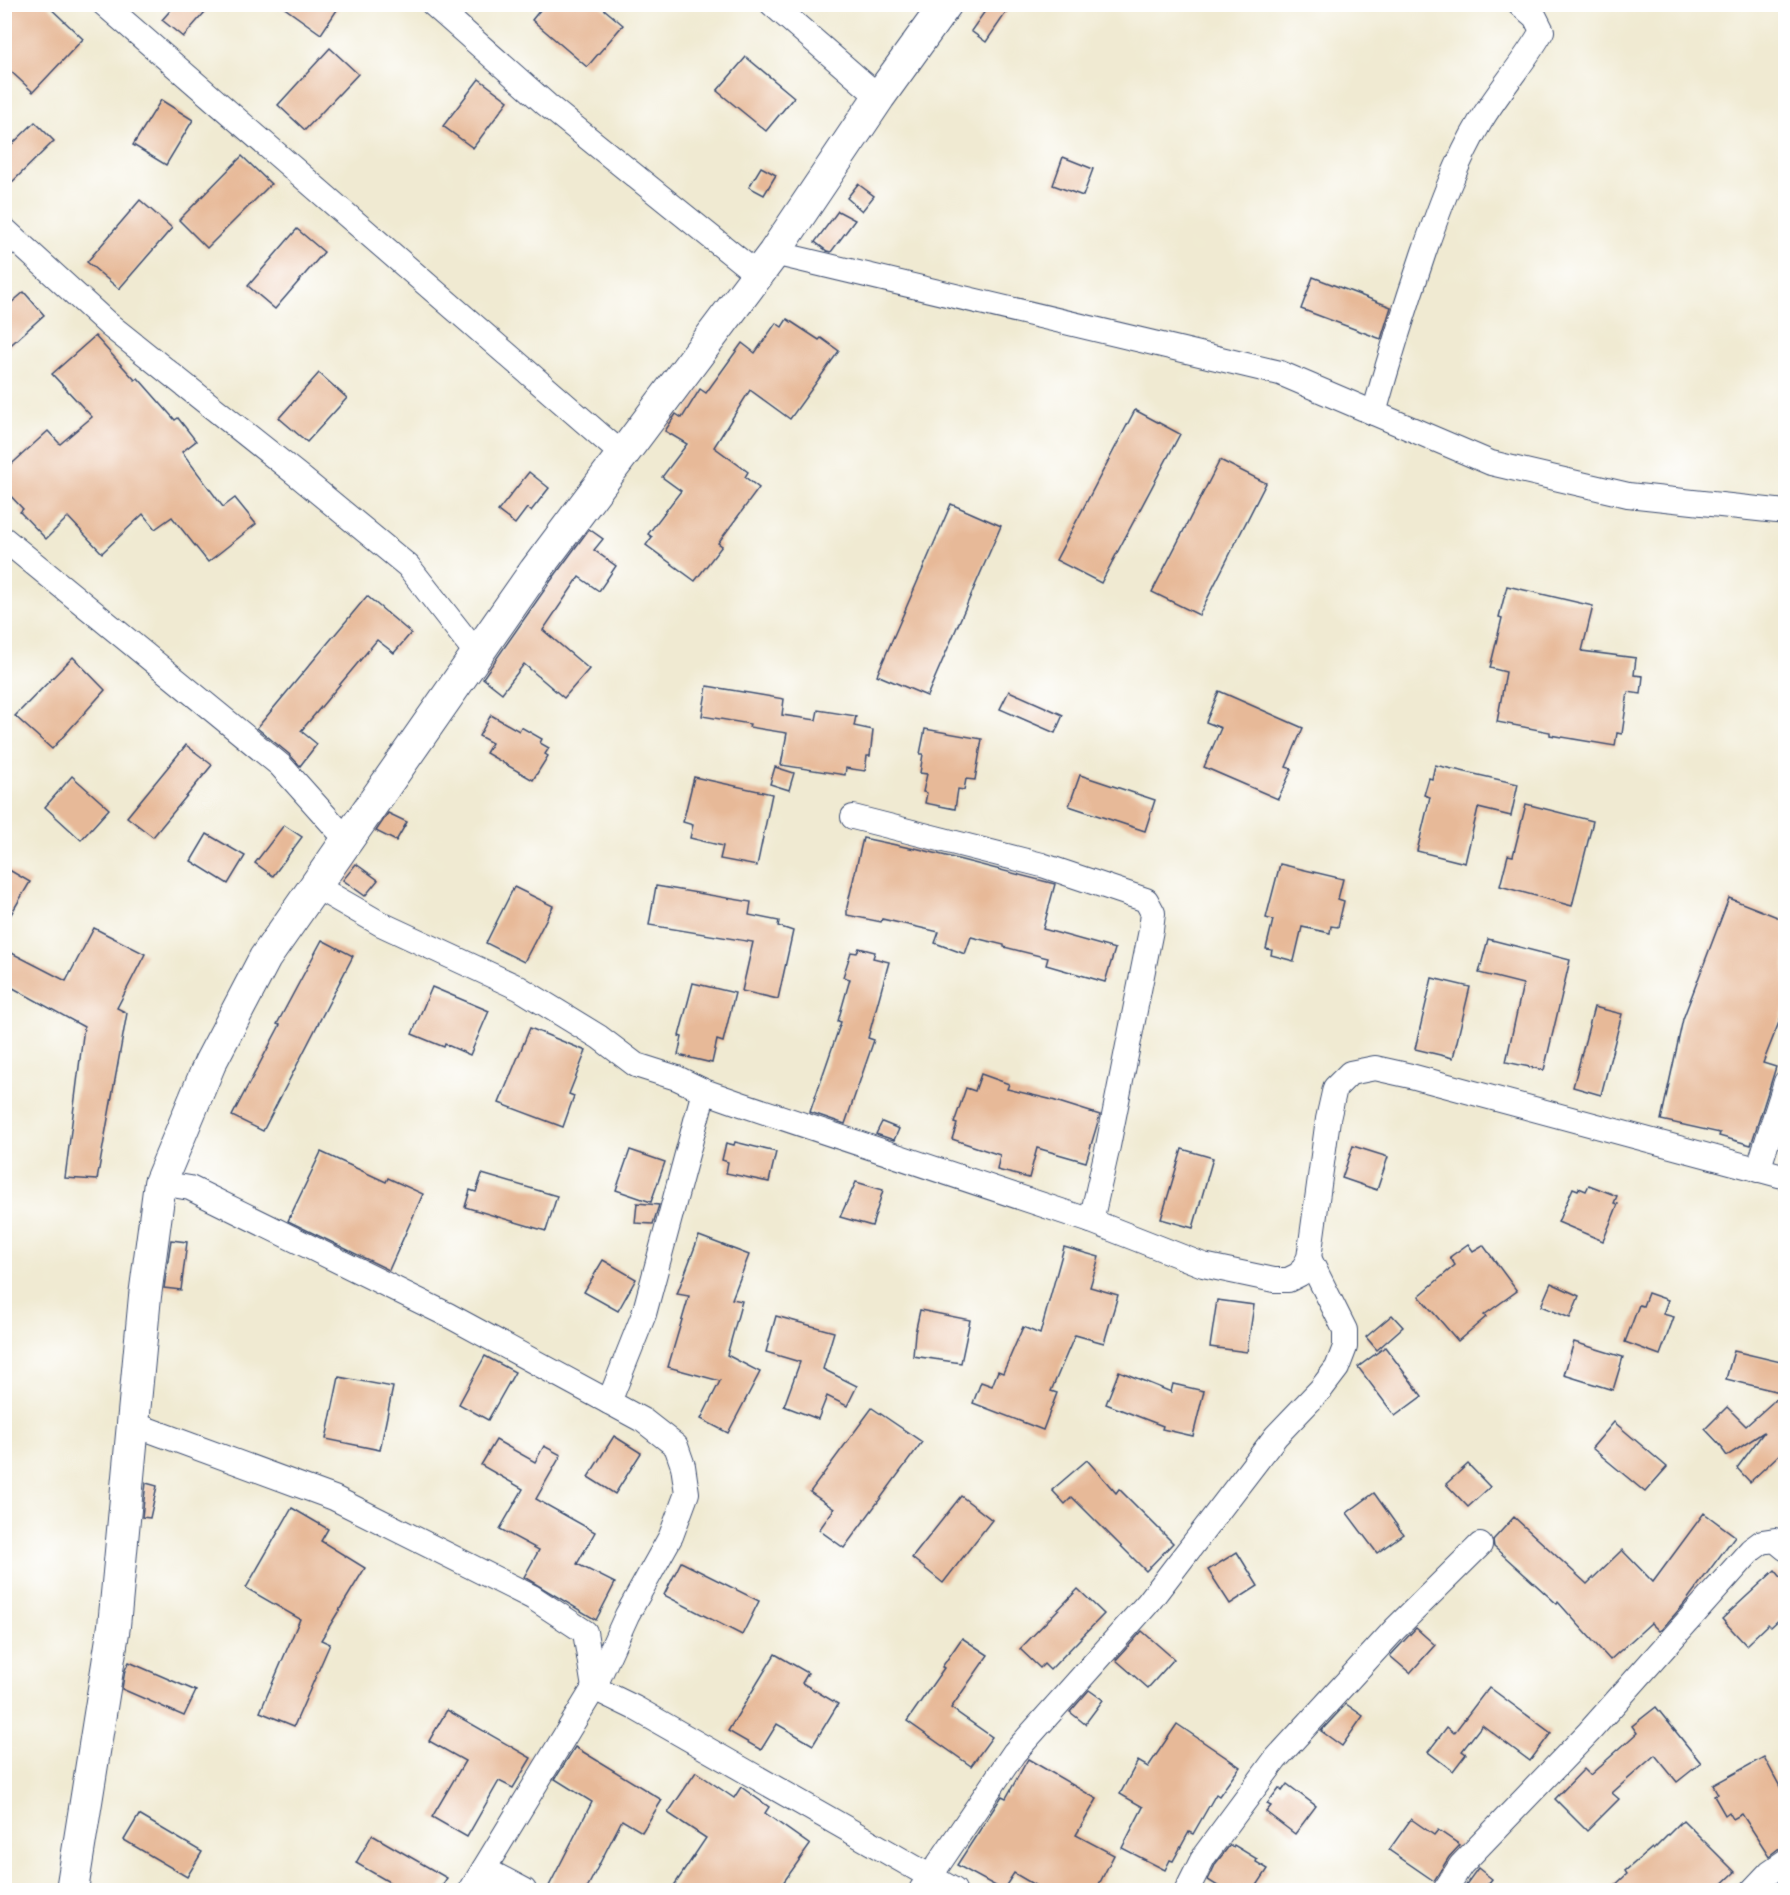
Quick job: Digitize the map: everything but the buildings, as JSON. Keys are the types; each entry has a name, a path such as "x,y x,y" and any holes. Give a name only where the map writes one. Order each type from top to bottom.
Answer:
{"street":[{"path":"104,4 623,455"},
{"path":"433,4 548,105 766,264 1280,373 1502,466 1628,495 1785,512"},
{"path":"772,4 879,97"},
{"path":"72,1890 114,1626 145,1296 160,1183 210,1063 265,958 315,886 536,571 766,264 879,97 946,4"},
{"path":"1374,413 1398,326 1453,175 1480,121 1530,52 1542,31 1535,17 1520,4"},
{"path":"4,230 108,324 408,566 477,654"},
{"path":"4,538 280,765 347,840"},
{"path":"853,817 1042,865 1146,900 1153,913 1151,930 1091,1221"},
{"path":"315,886 381,924 519,988 599,1037 636,1065 677,1078 704,1091 1091,1221 1203,1265 1274,1280 1288,1280 1300,1274 1309,1258 1332,1099 1335,1088 1350,1073 1375,1068 1411,1076 1785,1177"},
{"path":"1758,1170 1785,1082"},
{"path":"609,1402 644,1314 704,1091"},
{"path":"160,1183 190,1188 448,1315 644,1421 676,1446 683,1466 687,1493 671,1536 627,1615 594,1688 471,1890"},
{"path":"926,1884 1014,1754 1148,1603 1276,1436 1337,1368 1345,1347 1345,1330 1309,1258"},
{"path":"133,1424 334,1498 532,1597 585,1632 594,1688"},
{"path":"1445,1890 1461,1865 1589,1732 1751,1550 1762,1542 1776,1540 1785,1548"},
{"path":"1187,1890 1204,1856 1275,1760 1395,1629 1480,1545"},
{"path":"594,1688 635,1708 926,1884 954,1890"},
{"path":"1753,1890 1770,1872 1785,1861"},
{"path":"484,1869 524,1890"}]}
